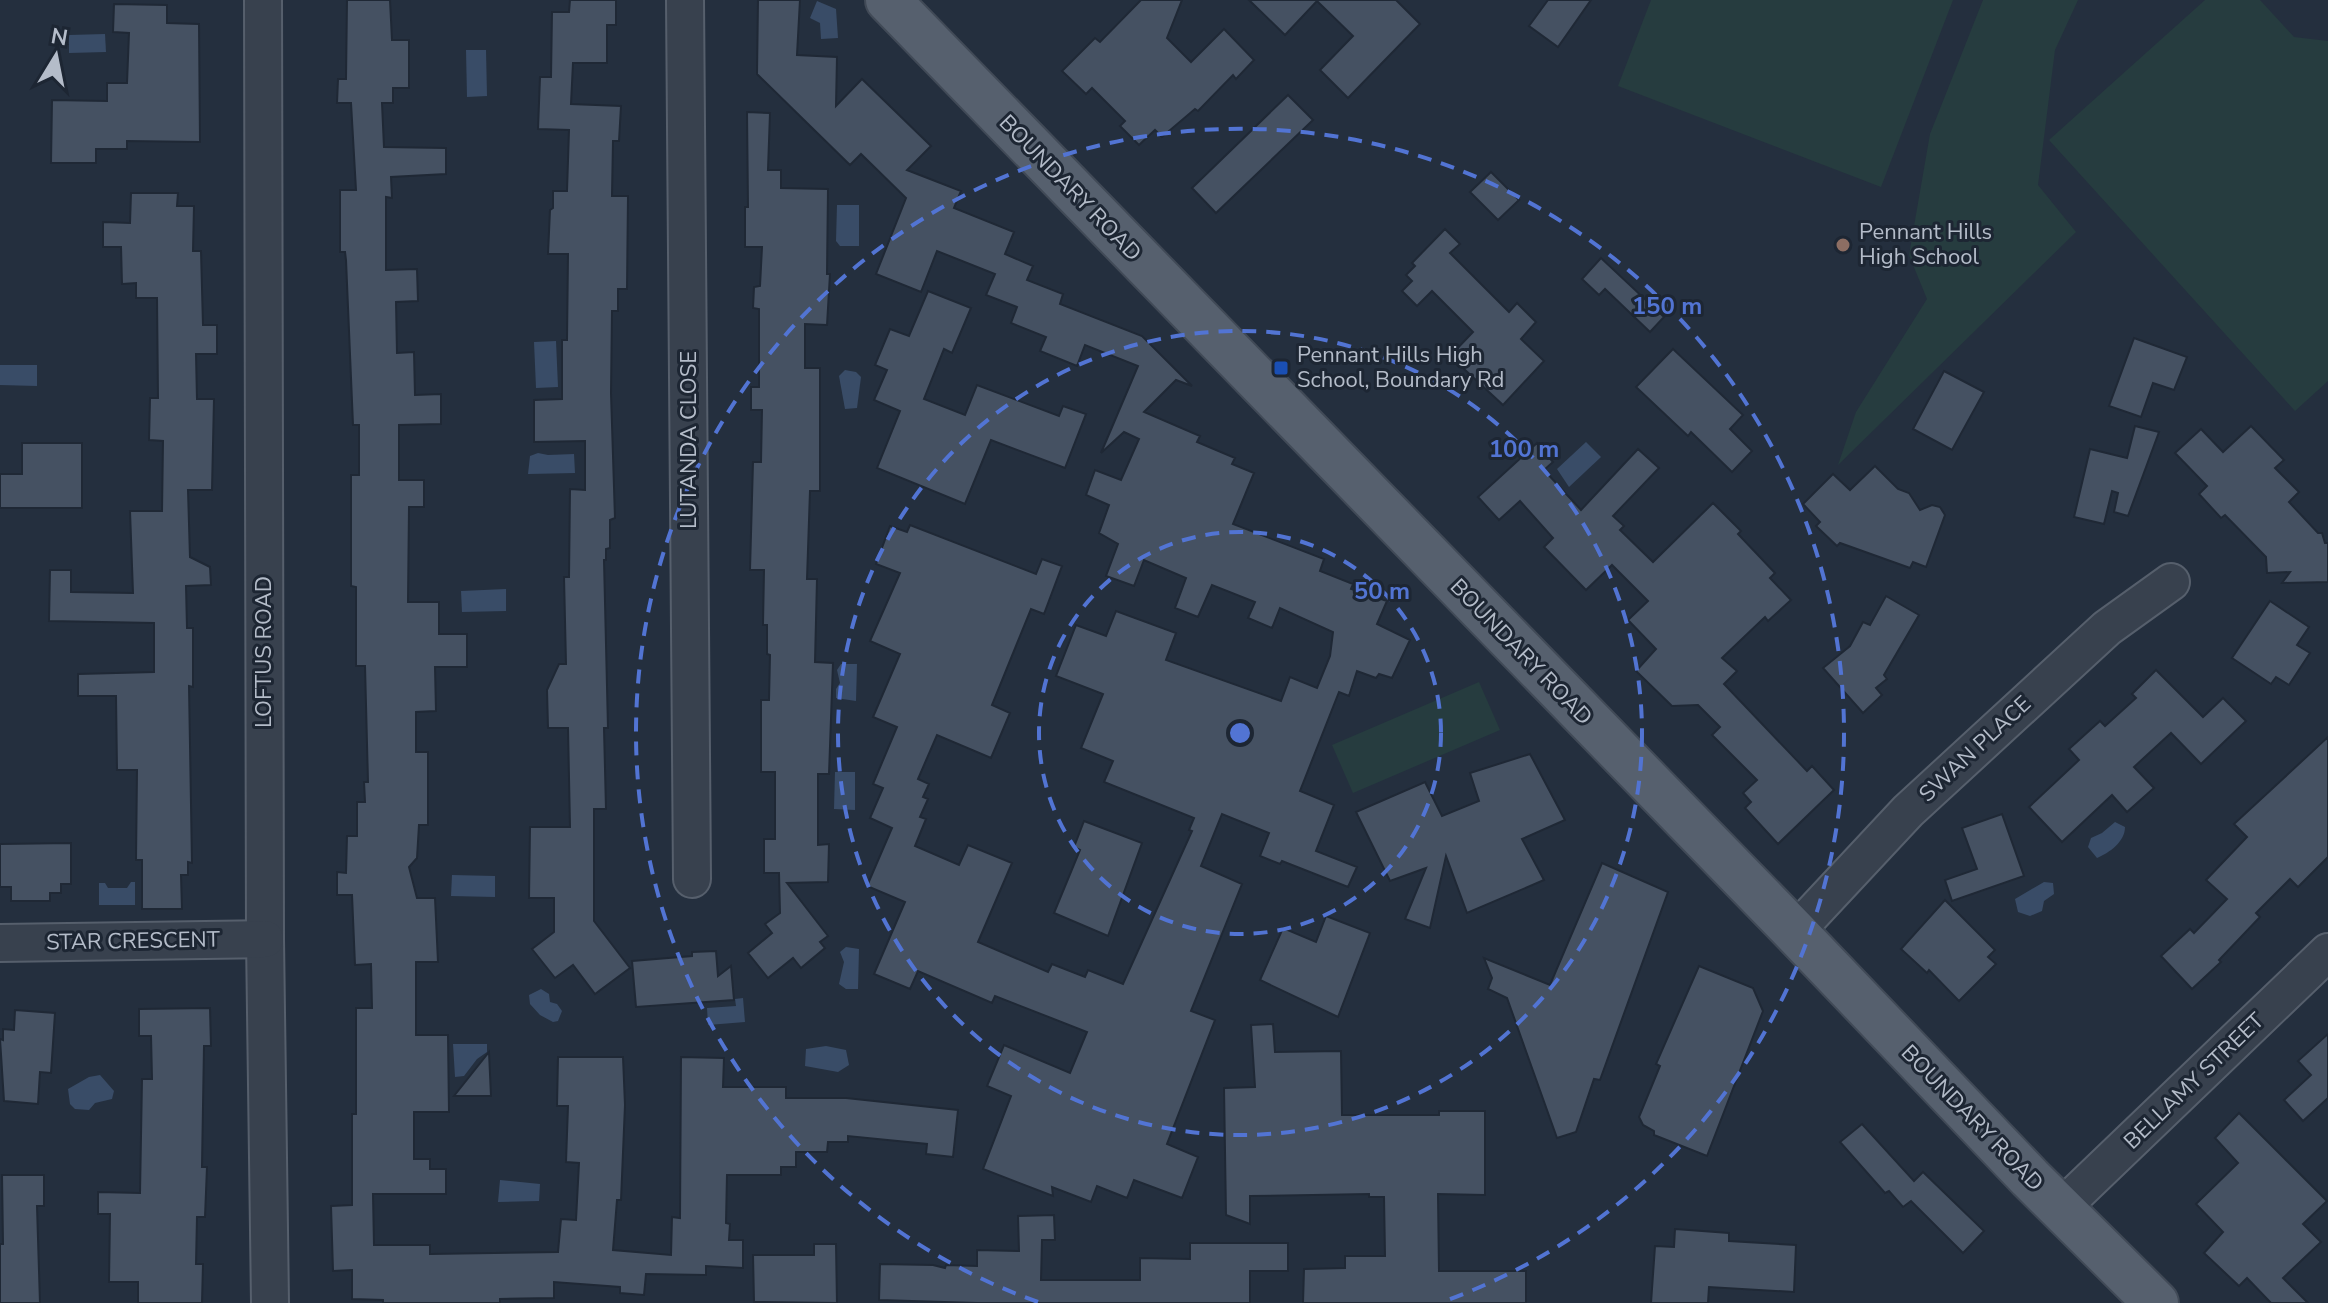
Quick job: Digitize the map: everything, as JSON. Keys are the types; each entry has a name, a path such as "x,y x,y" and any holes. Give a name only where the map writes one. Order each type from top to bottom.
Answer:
{"main road":[{"name":"BOUNDARY ROAD","path":"888,0 1795,932 2060,1209 2156,1303"}],"street":[{"name":"LOFTUS ROAD","path":"263,0 265,939 270,1303"},
{"name":"LUTANDA CLOSE","path":"685,0 692,879"},
{"name":"SWAN PLACE","path":"1795,932 1919,800 2107,628 2171,582"},
{"name":"STAR CRESCENT","path":"0,943 265,939"},
{"name":"BELLAMY STREET","path":"2060,1209 2328,952"}],"green space":[{"path":"1651,0 1953,0 1881,187 1618,86"},
{"path":"1983,0 2078,0 2055,50 2038,185 2076,232 1838,465 1856,412 1927,299 1909,255 1930,134"},
{"path":"2205,0 2260,0 2294,37 2328,41 2328,381 2295,411 2049,140"},
{"path":"1479,682 1500,730 1353,793 1332,745"}],"water":[{"path":"817,1 836,9 838,38 821,39 820,23 810,18"},
{"path":"105,34 106,52 69,53 69,35"},
{"path":"466,50 486,50 487,96 467,97"},
{"path":"837,205 859,205 859,246 840,246 836,241"},
{"path":"556,341 558,387 536,388 534,342"},
{"path":"0,365 37,365 37,386 0,385"},
{"path":"845,370 856,372 861,377 857,408 845,409 839,376"},
{"path":"1586,442 1601,457 1569,487 1557,469"},
{"path":"538,453 574,454 575,473 528,474 530,456"},
{"path":"506,589 506,611 462,612 461,591"},
{"path":"841,664 857,664 856,701 836,698 840,683 837,670"},
{"path":"835,772 855,772 855,810 834,809"},
{"path":"2115,822 2125,827 2122,837 2111,850 2097,858 2088,847 2091,838"},
{"path":"452,875 495,876 495,897 451,896"},
{"path":"135,882 135,905 99,905 99,883 105,883 108,888 127,888"},
{"path":"2044,882 2053,883 2054,894 2044,901 2042,911 2030,916 2018,912 2015,899"},
{"path":"846,947 859,949 858,989 846,989 839,984 844,962 840,952"},
{"path":"541,989 549,994 550,1002 557,1004 562,1011 558,1021 553,1022 540,1015 530,1004 529,995"},
{"path":"743,998 745,1022 708,1025 707,1008 736,1006 735,999"},
{"path":"453,1044 487,1044 487,1052 464,1076 455,1077"},
{"path":"826,1046 846,1050 849,1065 838,1072 805,1066 806,1049"},
{"path":"100,1075 114,1091 112,1099 95,1103 89,1110 75,1109 70,1104 68,1089 89,1077"},
{"path":"500,1180 540,1184 539,1201 498,1202"}],"building":[{"path":"347,0 390,0 392,40 409,40 409,88 393,88 393,103 382,103 384,147 446,148 446,174 391,177 392,198 386,197 386,270 417,269 418,301 396,302 397,353 414,352 415,395 441,394 441,424 399,425 399,480 424,480 424,507 409,507 408,602 439,602 439,634 467,634 467,667 435,667 436,711 416,712 416,752 428,752 428,825 419,825 417,858 409,867 417,898 435,898 438,962 416,962 416,1035 448,1035 449,1112 414,1112 414,1159 430,1159 430,1169 446,1169 446,1194 373,1194 374,1245 430,1245 430,1254 558,1252 561,1219 576,1220 579,1163 566,1162 568,1106 557,1106 558,1057 623,1057 625,1105 621,1200 617,1200 613,1250 671,1255 672,1217 680,1218 681,1057 724,1058 723,1087 786,1087 786,1098 846,1098 958,1110 953,1157 926,1154 927,1144 848,1136 848,1142 828,1142 827,1152 796,1152 796,1167 781,1167 781,1175 727,1175 726,1223 730,1224 729,1240 743,1240 743,1268 706,1266 706,1275 646,1274 644,1295 620,1293 620,1287 554,1282 554,1298 500,1299 500,1303 383,1303 383,1300 352,1299 352,1270 333,1271 331,1206 352,1205 356,1008 372,1008 371,964 355,965 352,895 337,895 337,872 346,873 347,836 357,836 357,802 365,802 364,782 368,782 365,666 356,666 356,587 351,586 351,475 359,475 359,425 353,425 346,260 345,252 340,252 340,190 356,190 351,103 337,103 338,79 346,79"},
{"path":"570,0 616,0 616,25 607,25 607,63 573,63 571,104 621,106 619,141 613,141 612,196 628,196 627,289 618,289 618,311 612,311 615,518 610,520 610,548 606,549 604,560 608,728 604,728 606,809 594,809 594,921 630,968 595,994 573,965 555,978 532,949 554,932 554,898 529,898 530,827 570,827 568,728 548,728 547,690 559,664 566,664 564,577 569,577 570,489 585,490 585,441 534,442 534,400 562,399 562,340 567,340 568,254 548,254 553,191 567,191 569,130 538,129 540,77 551,77 552,12 569,12"},
{"path":"758,0 800,0 797,55 837,57 836,106 862,79 931,146 907,170 961,191 954,208 1014,232 1005,254 1033,266 1027,280 1063,294 1060,304 1142,336 1192,386 1176,380 1144,412 1200,436 1197,442 1235,458 1232,464 1254,473 1233,524 1324,559 1320,571 1353,584 1351,589 1387,601 1377,624 1410,640 1392,678 1379,674 1376,678 1357,671 1349,696 1339,692 1300,791 1334,805 1316,851 1357,867 1348,887 1282,861 1280,864 1260,856 1269,833 1222,814 1201,866 1242,884 1191,1011 1215,1020 1167,1144 1198,1157 1182,1198 1134,1180 1127,1198 1097,1186 1091,1202 1052,1187 1053,1196 983,1169 1011,1096 987,1086 1004,1045 1070,1073 1087,1032 995,996 992,1003 918,971 910,989 874,974 905,902 867,886 892,828 870,818 883,788 873,784 897,727 873,717 900,654 870,641 900,573 876,564 890,526 907,532 910,525 1036,574 1042,559 1062,566 1044,614 1031,609 992,705 1010,713 991,758 937,735 918,779 929,784 923,797 928,799 920,817 926,819 915,846 959,865 968,845 1012,863 978,942 1048,972 1052,964 1085,977 1088,970 1123,984 1192,831 1189,830 1194,818 1104,782 1113,761 1081,748 1103,694 1056,676 1076,625 1106,636 1116,611 1176,633 1166,660 1281,701 1290,677 1317,688 1330,656 1333,632 1280,608 1272,628 1248,618 1255,602 1212,585 1198,617 1175,608 1186,578 1144,560 1134,586 1106,576 1118,544 1099,533 1109,505 1086,495 1095,470 1121,480 1139,439 1124,432 1101,453 1138,366 1085,345 1077,366 1040,351 1046,337 1011,323 1017,307 986,295 995,274 937,251 921,292 876,274 906,198 861,154 850,165 757,74"},
{"path":"1141,0 1182,0 1167,38 1191,62 1224,29 1254,60 1236,79 1233,75 1198,111 1195,109 1162,137 1155,130 1139,145 1120,126 1125,121 1092,88 1086,94 1062,71 1095,38 1100,42"},
{"path":"1249,0 1396,0 1420,24 1348,98 1320,70 1353,36 1317,1 1285,35"},
{"path":"1548,0 1591,0 1558,47 1529,26"},
{"path":"114,4 167,5 167,23 199,24 200,142 127,141 127,149 96,149 96,163 51,163 52,100 107,101 107,83 127,83 129,33 113,32"},
{"path":"1288,95 1313,120 1216,213 1192,188"},
{"path":"747,112 770,113 768,170 781,170 781,188 828,189 827,274 830,274 827,325 805,324 805,368 820,368 820,491 810,491 807,579 817,579 815,662 833,663 829,774 818,774 818,845 829,844 828,882 787,883 828,936 820,942 825,948 801,968 793,958 768,978 748,953 772,933 765,924 780,913 779,873 764,873 764,839 775,839 775,772 761,772 761,700 769,700 770,655 767,654 767,625 763,625 764,570 750,570 753,462 761,462 762,410 751,410 751,387 759,387 759,309 753,308 754,287 760,286 762,247 745,247 745,207 748,207"},
{"path":"1491,172 1519,200 1498,220 1470,192"},
{"path":"131,193 178,193 177,206 194,206 193,251 201,251 203,325 217,325 217,354 196,354 197,399 214,399 212,490 188,490 190,557 210,567 211,585 186,586 187,628 193,628 193,687 189,686 192,863 188,862 188,875 181,875 182,909 142,909 142,860 136,860 137,770 117,770 116,696 78,696 78,674 154,672 154,623 49,621 50,570 71,570 71,592 133,593 130,511 162,511 163,441 149,440 150,398 158,398 157,298 136,298 136,283 122,284 121,247 103,247 103,222 130,223"},
{"path":"1445,229 1460,244 1450,253 1509,312 1517,303 1536,322 1521,339 1544,361 1503,405 1450,356 1473,332 1432,291 1417,306 1402,291 1412,281 1406,275 1415,266 1412,263"},
{"path":"1601,258 1664,317 1650,332 1605,289 1599,295 1582,279"},
{"path":"928,291 971,308 952,353 944,349 924,399 965,415 977,385 1059,416 1063,406 1086,414 1065,468 991,440 965,504 877,468 900,411 874,400 887,370 875,365 890,329 909,336"},
{"path":"2134,338 2187,357 2174,390 2153,383 2141,417 2109,406"},
{"path":"1673,349 1743,415 1730,429 1752,451 1732,472 1691,432 1688,436 1636,387"},
{"path":"1944,371 1984,392 1952,450 1913,429"},
{"path":"2135,426 2159,432 2128,516 2114,512 2118,493 2112,491 2104,524 2074,517 2090,449 2127,458"},
{"path":"2251,426 2284,460 2275,468 2299,492 2289,502 2318,533 2322,533 2325,543 2328,543 2328,582 2282,583 2290,572 2267,573 2266,557 2225,515 2221,518 2199,494 2207,486 2175,453 2201,429 2223,452"},
{"path":"22,443 82,443 82,508 0,508 0,474 22,474"},
{"path":"1537,443 1553,462 1544,470 1581,510 1638,449 1659,468 1613,516 1624,526 1620,530 1653,562 1713,503 1775,573 1770,578 1791,600 1768,621 1765,617 1722,658 1737,671 1724,684 1807,771 1812,766 1834,790 1778,844 1745,808 1751,802 1743,793 1757,780 1712,735 1720,727 1698,705 1672,706 1636,671 1656,649 1628,620 1648,601 1612,565 1586,590 1544,547 1553,538 1520,501 1499,520 1478,497"},
{"path":"1875,466 1898,489 1909,493 1920,510 1932,505 1940,507 1945,515 1926,567 1913,562 1910,568 1840,543 1837,546 1816,526 1820,522 1803,504 1833,474 1850,490"},
{"path":"1886,596 1919,615 1884,675 1887,679 1876,688 1882,695 1863,713 1823,668 1850,646 1863,622 1870,625"},
{"path":"2270,601 2309,627 2297,645 2310,653 2289,685 2276,677 2271,684 2232,658"},
{"path":"2156,670 2203,717 2223,698 2246,721 2201,764 2171,733 2134,767 2154,788 2127,812 2112,795 2062,842 2029,807 2079,760 2069,749 2100,721 2105,726 2136,698 2132,694"},
{"path":"2328,737 2328,857 2298,887 2290,879 2256,913 2260,917 2219,960 2221,962 2192,989 2161,956 2190,929 2194,933 2227,899 2206,880 2247,837 2234,824"},
{"path":"1530,754 1565,820 1522,839 1544,880 1467,913 1446,856 1430,928 1405,919 1426,868 1390,881 1356,812 1425,782 1442,816 1479,801 1470,773"},
{"path":"2002,814 2024,876 1952,901 1945,880 1977,869 1962,828"},
{"path":"1084,821 1142,843 1108,936 1054,913 1080,850 1074,847"},
{"path":"71,843 71,884 61,884 61,893 50,893 50,901 11,901 11,887 0,887 0,844"},
{"path":"1602,863 1668,892 1600,1080 1594,1079 1576,1132 1557,1138 1507,998 1488,989 1492,978 1484,958 1550,985"},
{"path":"1945,900 1995,950 1988,957 1996,964 1959,1001 1929,970 1927,973 1901,949"},
{"path":"1326,916 1370,933 1338,1017 1260,980 1283,928 1316,942"},
{"path":"716,951 718,976 731,966 734,1000 636,1007 632,961"},
{"path":"1699,966 1753,988 1763,1011 1707,1156 1654,1135 1654,1131 1643,1125 1639,1117 1660,1066 1656,1064"},
{"path":"210,1008 211,1046 204,1046 202,1167 207,1167 205,1217 197,1217 196,1264 203,1264 202,1303 138,1303 138,1282 109,1282 110,1214 98,1214 98,1192 140,1193 142,1079 152,1079 151,1036 139,1036 139,1009"},
{"path":"15,1010 55,1013 51,1073 40,1072 38,1104 4,1101 0,1039 3,1040 3,1029 14,1030"},
{"path":"1273,1024 1275,1052 1341,1051 1342,1115 1439,1115 1439,1111 1485,1111 1485,1195 1438,1194 1439,1271 1526,1271 1526,1303 1303,1303 1304,1269 1345,1268 1345,1256 1385,1256 1384,1197 1369,1197 1369,1194 1250,1196 1250,1224 1226,1215 1224,1088 1255,1087 1251,1025"},
{"path":"2328,1034 2328,1098 2303,1121 2284,1100 2311,1075 2298,1061"},
{"path":"489,1052 491,1096 454,1096"},
{"path":"2239,1113 2327,1201 2303,1224 2321,1242 2283,1278 2308,1303 2271,1303 2247,1278 2239,1286 2204,1253 2223,1232 2196,1204 2238,1163 2215,1138"},
{"path":"1862,1124 1914,1181 1923,1172 1984,1231 1963,1253 1911,1201 1903,1207 1889,1191 1885,1193 1840,1142"},
{"path":"2,1175 44,1175 44,1206 37,1206 40,1303 0,1303"},
{"path":"1054,1215 1055,1240 1042,1240 1041,1280 1140,1280 1140,1258 1190,1259 1190,1243 1288,1243 1288,1271 1250,1271 1250,1303 879,1300 880,1264 945,1268 946,1265 977,1266 977,1250 1019,1251 1018,1216"},
{"path":"1675,1229 1729,1233 1729,1241 1796,1245 1794,1292 1709,1287 1708,1303 1651,1303 1655,1246 1674,1247"},
{"path":"814,1244 836,1244 837,1303 754,1302 753,1255 814,1255"}],"place":[{"name":"Pennant Hills High School","path":"1843,245"},
{"name":"Pennant Hills High School, Boundary Rd","path":"1281,368"}]}
